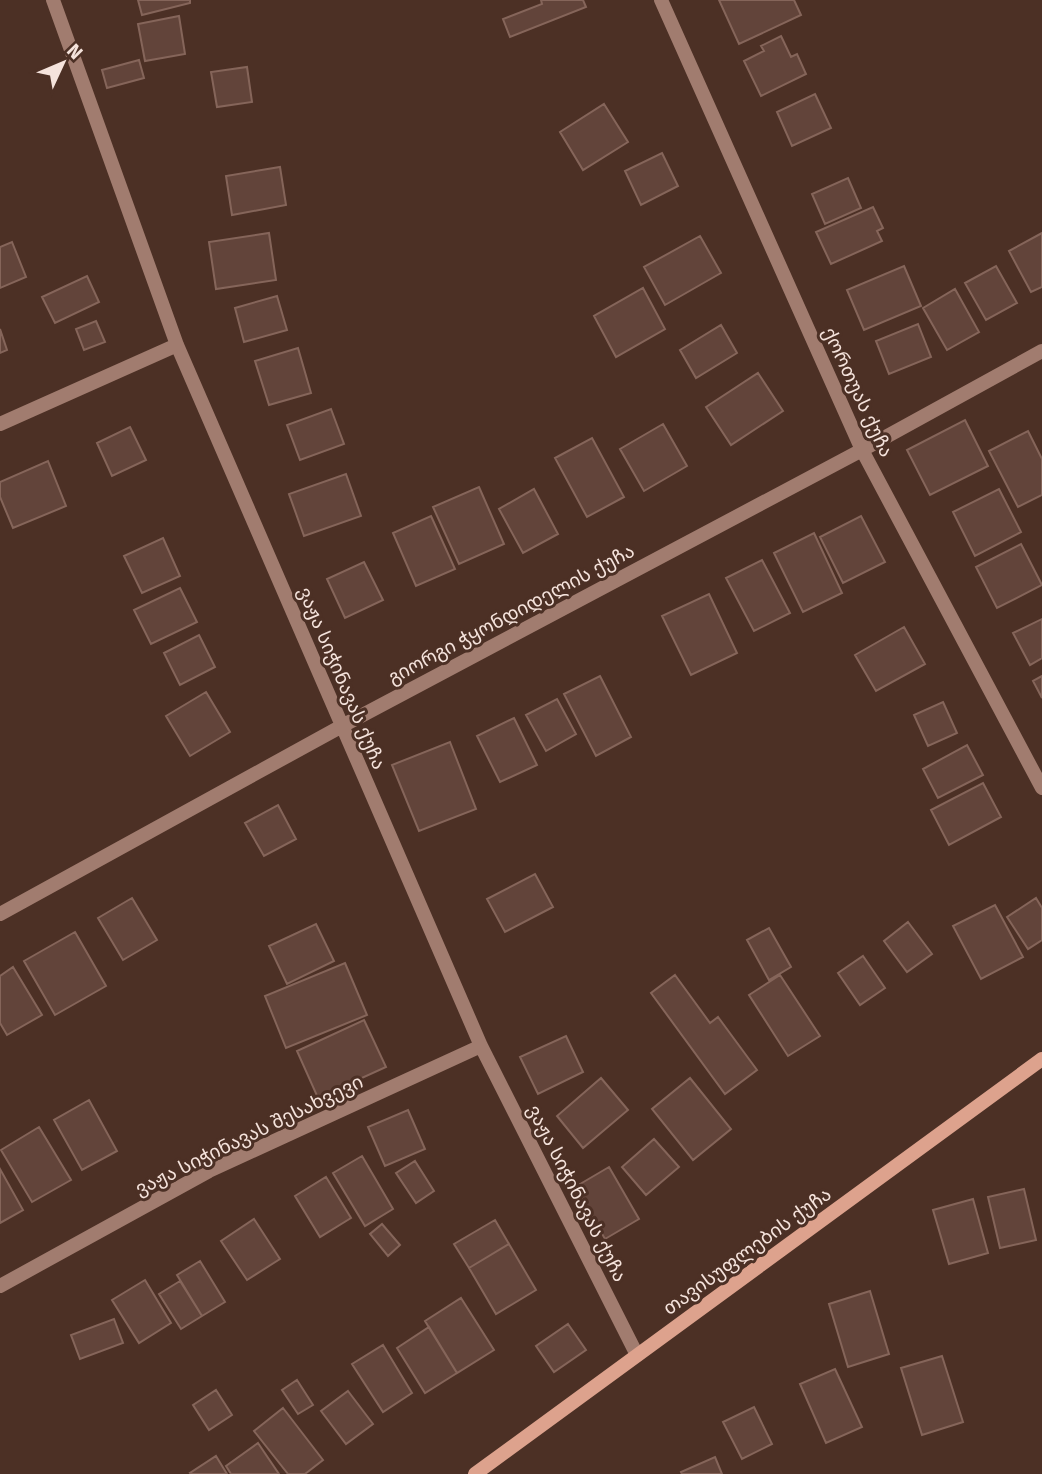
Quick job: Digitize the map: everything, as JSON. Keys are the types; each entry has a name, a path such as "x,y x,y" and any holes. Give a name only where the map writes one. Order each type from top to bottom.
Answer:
{"main road":[{"name":"თავისუფლების ქუჩა","path":"475,1474 1042,1059"}],"street":[{"name":"ვაჟა სიჭინავას ქუჩა","path":"53,0 177,345 481,1046 636,1355"},
{"name":"ქორთუას ქუჩა","path":"661,0 862,450 1042,788"},
{"path":"0,424 177,345"},
{"name":"გიორგი ჭყონდიდელის ქუჩა","path":"0,914 342,726 862,450 1042,351"},
{"name":"ვაჟა სიჭინავას შესახვევი","path":"0,1286 209,1171 481,1046"}],"building":[{"path":"138,0 190,0 190,3 142,15"},
{"path":"541,0 583,0 586,7 510,37 503,19 542,4"},
{"path":"719,0 794,0 801,15 739,44"},
{"path":"179,16 185,54 145,61 138,24"},
{"path":"781,36 791,57 797,54 806,74 761,96 744,61 764,51 761,46"},
{"path":"139,60 144,78 107,88 102,70"},
{"path":"247,67 252,102 217,107 211,72"},
{"path":"815,94 831,128 792,146 777,112"},
{"path":"604,104 628,142 583,170 560,132"},
{"path":"662,153 678,186 641,205 625,171"},
{"path":"280,167 286,205 232,215 226,176"},
{"path":"848,178 861,208 825,224 812,194"},
{"path":"873,207 883,228 877,231 882,241 831,264 816,232"},
{"path":"269,233 276,280 216,289 209,242"},
{"path":"1042,233 1042,287 1031,292 1009,251"},
{"path":"700,236 721,273 665,305 644,267"},
{"path":"12,242 26,277 0,288 0,247"},
{"path":"904,266 921,306 864,330 847,290"},
{"path":"996,266 1017,303 986,320 965,283"},
{"path":"87,276 99,302 55,323 42,297"},
{"path":"643,288 665,329 616,357 594,316"},
{"path":"955,289 979,332 947,350 923,308"},
{"path":"277,296 287,330 244,342 235,308"},
{"path":"96,321 105,342 84,350 76,329"},
{"path":"918,324 931,357 889,374 876,341"},
{"path":"721,325 737,353 696,378 680,350"},
{"path":"0,329 7,350 0,353"},
{"path":"298,348 311,393 269,405 255,361"},
{"path":"758,373 783,411 731,445 706,407"},
{"path":"331,409 344,444 300,460 287,425"},
{"path":"965,420 988,466 930,495 907,450"},
{"path":"663,424 687,466 644,491 620,449"},
{"path":"130,427 146,460 112,476 97,443"},
{"path":"1028,431 1042,459 1042,495 1018,507 989,451"},
{"path":"592,438 624,497 587,517 555,458"},
{"path":"48,461 66,506 13,528 0,497 0,482"},
{"path":"346,474 361,516 304,536 289,494"},
{"path":"479,487 504,544 459,564 433,507"},
{"path":"534,489 558,534 523,553 499,509"},
{"path":"999,489 1021,532 975,556 953,512"},
{"path":"431,516 455,569 416,586 393,533"},
{"path":"861,516 885,562 843,583 820,537"},
{"path":"814,533 842,593 803,612 774,553"},
{"path":"163,538 180,576 142,593 124,556"},
{"path":"1021,544 1042,585 997,608 976,567"},
{"path":"762,560 790,613 754,631 726,578"},
{"path":"364,562 383,600 345,618 327,579"},
{"path":"180,588 197,622 151,644 134,610"},
{"path":"709,594 737,653 691,675 662,616"},
{"path":"1042,619 1042,658 1030,665 1013,633"},
{"path":"904,627 925,664 876,691 855,655"},
{"path":"199,635 215,667 180,685 164,653"},
{"path":"600,676 631,737 596,756 564,694"},
{"path":"1042,676 1042,698 1033,681"},
{"path":"206,692 230,732 190,756 166,716"},
{"path":"557,699 576,734 546,751 526,715"},
{"path":"943,702 957,733 928,746 914,715"},
{"path":"514,718 537,765 500,782 477,736"},
{"path":"450,742 476,809 419,831 392,765"},
{"path":"967,745 983,775 938,798 923,769"},
{"path":"983,783 1001,817 949,845 931,810"},
{"path":"278,805 296,839 264,856 245,823"},
{"path":"535,874 553,907 505,932 487,899"},
{"path":"132,898 157,940 123,960 98,918"},
{"path":"1036,898 1042,908 1042,940 1028,949 1007,917"},
{"path":"995,905 1023,957 981,979 953,926"},
{"path":"908,922 932,954 907,972 884,941"},
{"path":"316,924 334,961 287,984 269,946"},
{"path":"769,928 791,967 769,980 747,940"},
{"path":"75,932 106,986 55,1015 24,961"},
{"path":"863,956 885,988 860,1005 838,973"},
{"path":"345,963 367,1015 286,1048 265,996"},
{"path":"13,967 42,1015 7,1035 0,1023 0,976"},
{"path":"675,975 710,1023 718,1017 757,1070 725,1094 651,993"},
{"path":"780,975 820,1036 788,1056 749,995"},
{"path":"364,1020 386,1067 318,1098 297,1051"},
{"path":"566,1036 583,1072 538,1094 520,1057"},
{"path":"601,1078 628,1110 583,1148 557,1116"},
{"path":"690,1078 731,1129 693,1160 652,1109"},
{"path":"89,1100 117,1151 82,1170 54,1120"},
{"path":"408,1110 425,1149 385,1166 368,1127"},
{"path":"39,1127 71,1180 32,1202 1,1150"},
{"path":"654,1139 679,1167 646,1195 622,1167"},
{"path":"362,1156 393,1209 365,1226 333,1173"},
{"path":"415,1161 434,1191 416,1203 396,1173"},
{"path":"609,1167 639,1219 605,1239 575,1187"},
{"path":"0,1169 23,1210 0,1223"},
{"path":"326,1177 351,1218 320,1237 295,1196"},
{"path":"1024,1189 1036,1240 1000,1248 988,1197"},
{"path":"973,1199 988,1253 949,1264 933,1210"},
{"path":"254,1219 280,1259 247,1280 221,1241"},
{"path":"495,1220 509,1244 469,1268 454,1244"},
{"path":"382,1224 400,1245 388,1256 370,1234"},
{"path":"509,1244 536,1290 496,1314 469,1268"},
{"path":"200,1261 225,1302 202,1316 177,1275"},
{"path":"145,1280 171,1323 139,1343 112,1300"},
{"path":"180,1281 202,1316 181,1329 159,1294"},
{"path":"870,1291 889,1354 848,1367 829,1304"},
{"path":"461,1298 494,1350 457,1373 425,1321"},
{"path":"114,1319 123,1343 80,1359 71,1335"},
{"path":"568,1324 586,1350 554,1372 536,1346"},
{"path":"429,1327 457,1373 425,1393 397,1348"},
{"path":"383,1345 412,1393 383,1412 352,1364"},
{"path":"942,1356 963,1422 922,1435 901,1368"},
{"path":"835,1369 862,1427 826,1443 800,1384"},
{"path":"297,1380 313,1405 298,1414 282,1390"},
{"path":"216,1390 232,1415 209,1430 193,1405"},
{"path":"348,1391 373,1424 346,1444 321,1411"},
{"path":"754,1407 772,1444 742,1459 723,1422"},
{"path":"283,1408 323,1460 305,1474 288,1474 254,1431"},
{"path":"258,1443 279,1474 231,1474 226,1466"},
{"path":"216,1456 227,1474 190,1473"},
{"path":"715,1457 722,1474 681,1472"}]}
